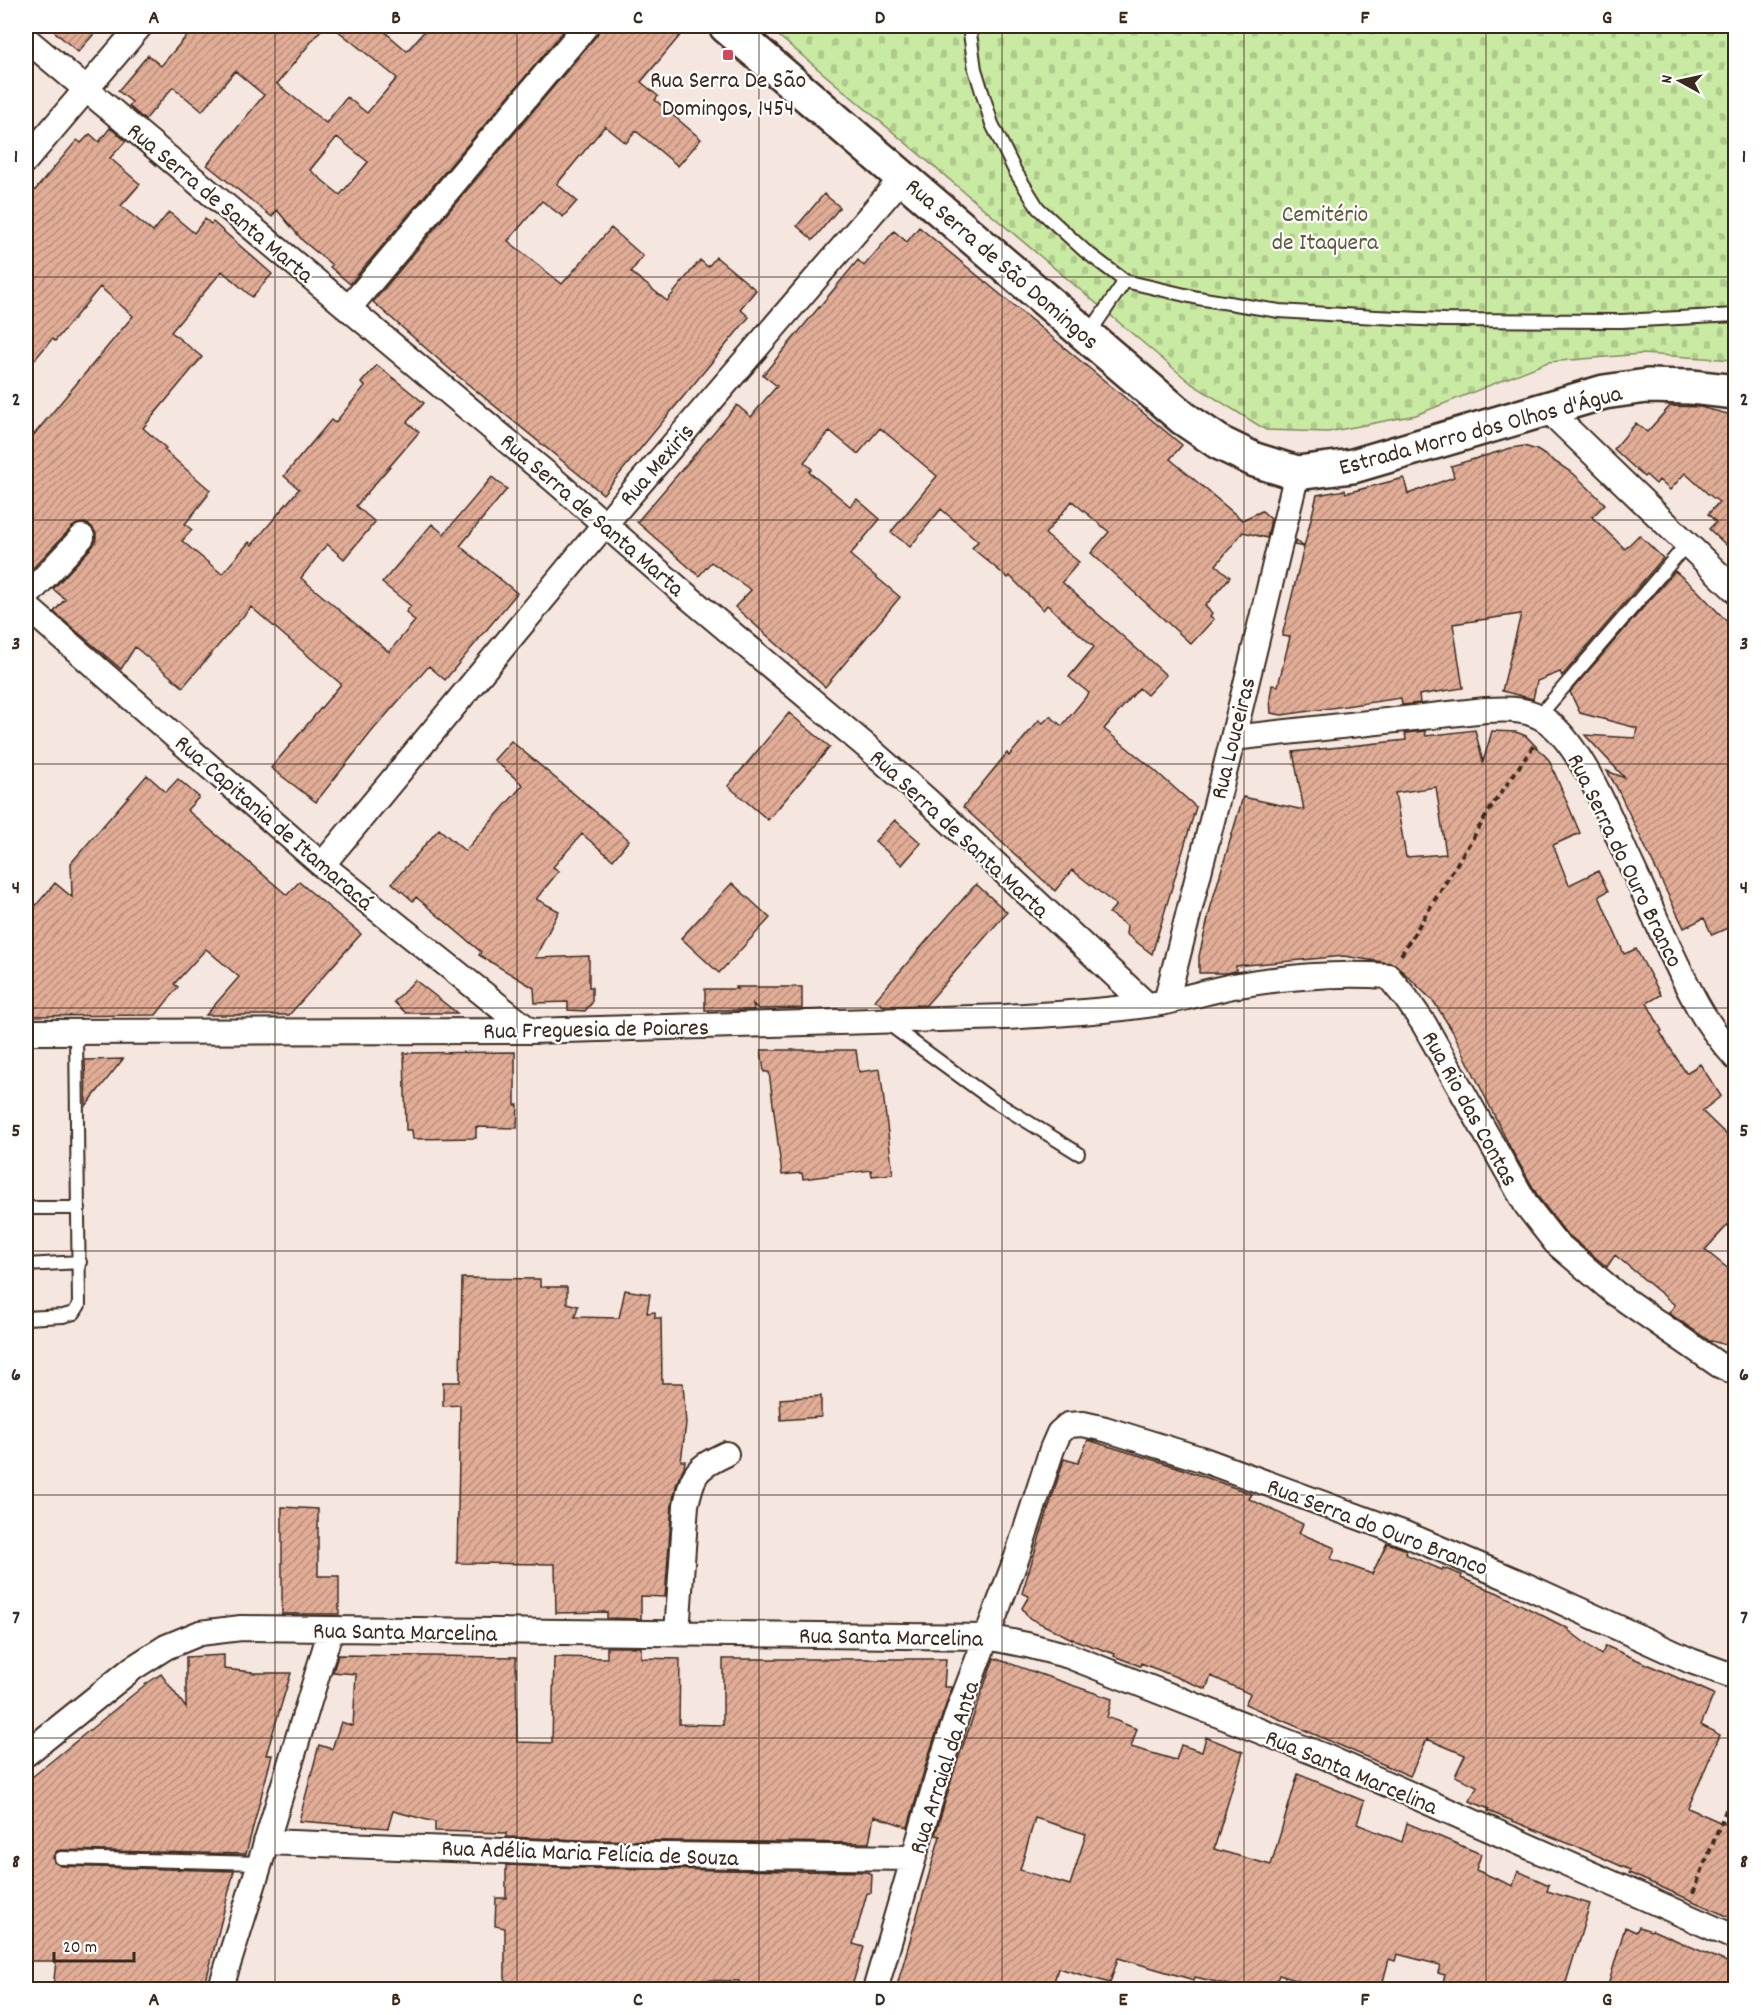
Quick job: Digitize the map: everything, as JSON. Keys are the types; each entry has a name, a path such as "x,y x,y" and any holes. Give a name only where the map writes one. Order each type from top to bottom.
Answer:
{"main road":[{"name":"Rua Serra de São Domingos","path":"726,26 1183,418 1220,443 1255,460 1297,473"},
{"name":"Estrada Morro dos Olhos d'Água","path":"1297,473 1353,466 1604,392 1647,386 1691,387 1736,392"}],"street":[{"path":"26,160 140,26"},
{"path":"348,309 586,26"},
{"name":"Rua Serra de Santa Marta","path":"26,39 85,91 230,209 605,524 920,793 1156,1003"},
{"name":"Rua Mexiris","path":"322,865 605,524 903,177"},
{"path":"1546,408 1736,591"},
{"name":"Rua Louceiras","path":"1156,1003 1233,738 1297,473"},
{"path":"26,597 82,537"},
{"name":"Rua Capitania de Itamaracá","path":"26,606 322,865 530,1031"},
{"path":"1233,738 1486,710 1519,711 1544,720"},
{"name":"Rua Serra do Ouro Branco","path":"1544,720 1561,734 1575,752 1606,810 1692,996 1722,1042 1736,1058"},
{"path":"1156,1003 1232,986 1286,979 1351,974 1388,976"},
{"name":"Rua Rio das Contas","path":"1388,976 1424,1024 1527,1206 1555,1242 1615,1293 1719,1365 1736,1373"},
{"name":"Rua Freguesia de Poiares","path":"26,1032 530,1031 1074,1014 1156,1003"},
{"name":"Rua Serra do Ouro Branco","path":"1042,1479 1059,1433 1068,1425 1083,1424 1105,1429 1201,1459 1405,1534 1518,1582 1691,1661 1736,1677"},
{"path":"677,1633 686,1505 689,1491 694,1475 705,1463 726,1454"},
{"name":"Rua Arraial da Anta","path":"875,1989 958,1709 1017,1557 1042,1479"},
{"name":"Rua Santa Marcelina","path":"26,1754 133,1668 166,1647 200,1633 241,1628 987,1636 1069,1656 1326,1757 1736,1938"},
{"path":"220,1989 331,1629"},
{"name":"Rua Adélia Maria Felícia de Souza","path":"263,1853 913,1858"}],"lane":[{"path":"969,26 975,69 992,124 1015,171 1038,208 1085,251 1125,281 1198,298 1279,310 1365,316 1444,320 1621,321 1736,315"},
{"path":"1088,336 1125,281"},
{"path":"1544,720 1686,545"},
{"path":"884,1021 991,1099 1078,1153"},
{"path":"26,1318 63,1316 74,1313 79,1305 76,1032"},
{"path":"26,1208 79,1208"},
{"path":"26,1265 80,1262"},
{"path":"61,1858 263,1853"}],"path":[{"path":"1388,976 1544,720"},
{"path":"1684,1916 1736,1785"}],"green space":[{"name":"Cemitério de Itaquera","path":"767,26 1735,26 1735,360 1641,354 1548,362 1416,415 1328,432 1266,430 1192,384"}],"building":[{"path":"48,26 101,26 78,52"},
{"path":"195,26 324,26 277,84 326,123 347,97 367,113 397,78 332,26 378,26 407,51 429,26 568,26 350,284 330,267 332,265 303,241 277,210 272,217 207,165 264,95 235,71 202,111 173,87 145,120 129,106 132,102 118,91 148,55 161,66","holes":["337,137 368,162 340,195 310,170"]},
{"path":"600,26 688,26 641,82 658,96 655,100 701,139 678,166 636,131 626,143 605,126 557,184 577,201 563,217 542,201 508,241 562,284 611,228 643,256 631,272 667,301 700,260 708,267 716,257 756,290 740,309 749,317 603,494 453,372 373,302 597,35"},
{"path":"110,128 126,141 110,158 140,184 121,206 153,232 169,212 194,233 205,219 211,224 213,222 272,274 252,297 222,271 171,332 202,357 143,428 166,448 164,450 210,490 185,524 192,530 182,541 222,574 249,542 252,545 299,489 284,476 331,420 335,423 365,386 361,383 377,365 424,403 407,422 419,432 356,506 375,522 344,559 327,544 301,578 389,652 415,621 406,612 411,606 382,583 432,524 444,534 492,477 507,489 460,546 517,593 445,680 429,666 373,730 316,802 271,768 341,684 251,607 183,687 135,647 121,669 54,612 65,599 53,589 96,540 96,533 91,526 85,523 72,527 31,570 26,565 26,444 133,316 100,287 55,341 52,339 26,370 26,201 77,140 81,143 90,134 99,142"},
{"path":"824,194 840,207 813,240 797,226"},
{"path":"919,227 1182,445 1170,459 1242,520 1262,511 1271,519 1267,538 1243,532 1216,565 1230,577 1205,606 1214,619 1191,644 1091,553 1109,532 1072,501 1045,534 1079,562 1062,582 1166,675 1147,695 1139,688 1104,729 1196,807 1152,954 1126,934 1127,926 1109,913 1116,905 1072,870 1055,891 963,807 1007,753 1009,756 1039,720 1043,723 1050,716 1062,726 1089,693 1069,677 1094,647 1047,605 1043,610 1010,576 1008,578 972,548 978,541 941,509 910,547 891,532 937,476 880,428 858,454 830,431 804,462 812,469 809,472 850,506 857,499 880,519 850,555 900,597 825,687 735,607 751,590 711,562 699,576 637,522 737,405 751,417 777,386 763,375 858,260 864,266 894,231 907,242"},
{"path":"1670,406 1700,407 1736,416 1736,554 1709,529 1716,522 1708,514 1719,502 1685,473 1670,490 1659,480 1656,484 1646,475 1644,477 1614,449 1636,423 1647,432"},
{"path":"1524,446 1537,450 1574,474 1605,504 1592,517 1625,549 1639,535 1663,558 1562,676 1560,672 1537,681 1533,699 1502,691 1521,614 1453,624 1463,688 1419,695 1420,703 1402,705 1401,698 1282,715 1271,713 1272,685 1278,686 1290,637 1282,636 1317,495 1345,490 1346,493 1404,478 1408,494 1454,477 1451,466"},
{"path":"1296,540 1304,547 1294,545"},
{"path":"1675,571 1696,589 1736,631 1736,924 1712,935 1704,918 1684,928 1607,771 1625,778 1585,735 1635,738 1637,728 1580,713 1570,692"},
{"path":"789,713 830,747 768,820 728,786"},
{"path":"1475,730 1483,762 1492,731 1516,732 1526,736 1549,760 1580,833 1553,845 1569,885 1598,871 1608,891 1599,896 1624,954 1636,949 1661,995 1647,1003 1662,1031 1660,1032 1686,1073 1700,1064 1721,1096 1702,1111 1736,1144 1736,1216 1705,1250 1736,1275 1736,1348 1711,1342 1669,1313 1675,1305 1615,1255 1607,1267 1565,1232 1539,1198 1510,1147 1453,1032 1434,1002 1395,964 1344,956 1236,966 1236,971 1226,973 1199,973 1199,956 1212,902 1243,797 1304,810 1293,752 1406,740 1405,733 1425,731 1426,736","holes":["1436,787 1446,854 1406,857 1395,793"]},
{"path":"511,741 629,840 613,860 582,834 553,867 559,871 536,899 559,911 535,958 589,956 589,987 592,987 592,1003 585,1011 568,1010 568,1002 535,1003 534,988 479,955 481,952 416,897 413,901 392,883 439,829 465,851 523,785 494,760"},
{"path":"147,775 166,792 178,779 199,797 187,810 287,895 299,882 361,934 289,1015 206,1015 239,977 206,949 174,984 178,987 156,1015 26,1016 26,917 55,883 72,897 71,863"},
{"path":"895,820 921,843 902,865 875,841"},
{"path":"732,883 770,918 719,973 681,938"},
{"path":"976,884 1007,912 961,965 926,1005 884,1006 875,1000"},
{"path":"415,980 457,1013 406,1013 394,1002"},
{"path":"735,987 802,987 802,1008 758,1009 753,1004 754,1010 705,1010 705,989 737,989"},
{"path":"761,1050 856,1050 859,1072 880,1069 893,1174 872,1176 871,1170 803,1179 802,1173 782,1175 769,1072 764,1072"},
{"path":"515,1052 517,1128 476,1127 476,1138 413,1139 412,1130 406,1130 404,1053"},
{"path":"123,1059 86,1106 85,1060"},
{"path":"462,1278 540,1279 540,1287 567,1287 567,1303 578,1306 575,1317 619,1318 625,1290 650,1294 647,1313 655,1312 655,1318 661,1318 662,1383 683,1383 686,1424 681,1461 685,1461 672,1504 665,1597 641,1596 641,1619 607,1618 607,1612 556,1613 555,1564 457,1563 460,1405 443,1406 443,1382 460,1382"},
{"path":"821,1396 821,1417 781,1420 780,1399"},
{"path":"1088,1440 1177,1467 1252,1494 1249,1499 1303,1524 1299,1533 1335,1548 1331,1559 1372,1574 1387,1543 1407,1550 1405,1554 1442,1570 1443,1568 1462,1575 1461,1578 1498,1593 1569,1629 1601,1655 1606,1646 1714,1694 1701,1725 1720,1735 1688,1808 1736,1829 1736,1920 1629,1873 1630,1870 1488,1811 1489,1809 1470,1801 1477,1786 1455,1776 1465,1755 1427,1739 1410,1776 1245,1704 1250,1694 1211,1676 1206,1689 1141,1663 1140,1666 1114,1656 1115,1654 1072,1639 1029,1618 1022,1608 1029,1596 1022,1593 1064,1459 1078,1463"},
{"path":"282,1507 318,1509 318,1576 339,1576 339,1614 282,1614"},
{"path":"607,1647 641,1647 641,1658 680,1659 679,1724 723,1725 723,1659 946,1659 944,1687 952,1687 928,1757 908,1827 874,1816 869,1843 506,1837 506,1833 435,1831 435,1822 393,1811 388,1828 299,1821 319,1745 332,1749 341,1722 353,1726 356,1674 333,1672 338,1655 516,1657 517,1742 552,1743 554,1657 607,1658"},
{"path":"224,1655 224,1669 252,1673 291,1673 266,1755 272,1755 246,1854 61,1850 57,1851 53,1857 54,1862 61,1866 234,1871 204,1989 53,1989 56,1961 26,1961 26,1782 161,1674 186,1708 186,1657"},
{"path":"994,1658 1112,1699 1107,1717 1137,1729 1131,1747 1176,1760 1181,1745 1202,1752 1206,1737 1243,1752 1214,1849 1271,1865 1298,1774 1364,1801 1357,1824 1402,1842 1407,1823 1481,1854 1476,1870 1513,1886 1518,1871 1549,1885 1547,1891 1590,1904 1564,1989 1441,1989 1445,1975 1438,1973 1440,1965 1397,1954 1395,1961 1389,1959 1381,1989 1326,1989 1279,1975 1274,1989 1245,1989 1195,1977 1194,1980 1118,1958 1110,1983 1058,1968 1052,1989 896,1989 940,1836 935,1835 956,1765","holes":["1035,1818 1086,1834 1070,1885 1020,1870"]},
{"path":"506,1865 867,1872 872,1875 871,1893 867,1893 853,1944 864,1947 851,1989 739,1989 739,1981 699,1980 699,1989 509,1989 509,1981 505,1981 505,1928 495,1926 496,1898 506,1898"},
{"path":"1625,1927 1636,1932 1639,1927 1652,1930 1736,1966 1736,1989 1607,1989"}],"place":[{"name":"Rua Serra De São Domingos, 1454","path":"728,55"}]}
